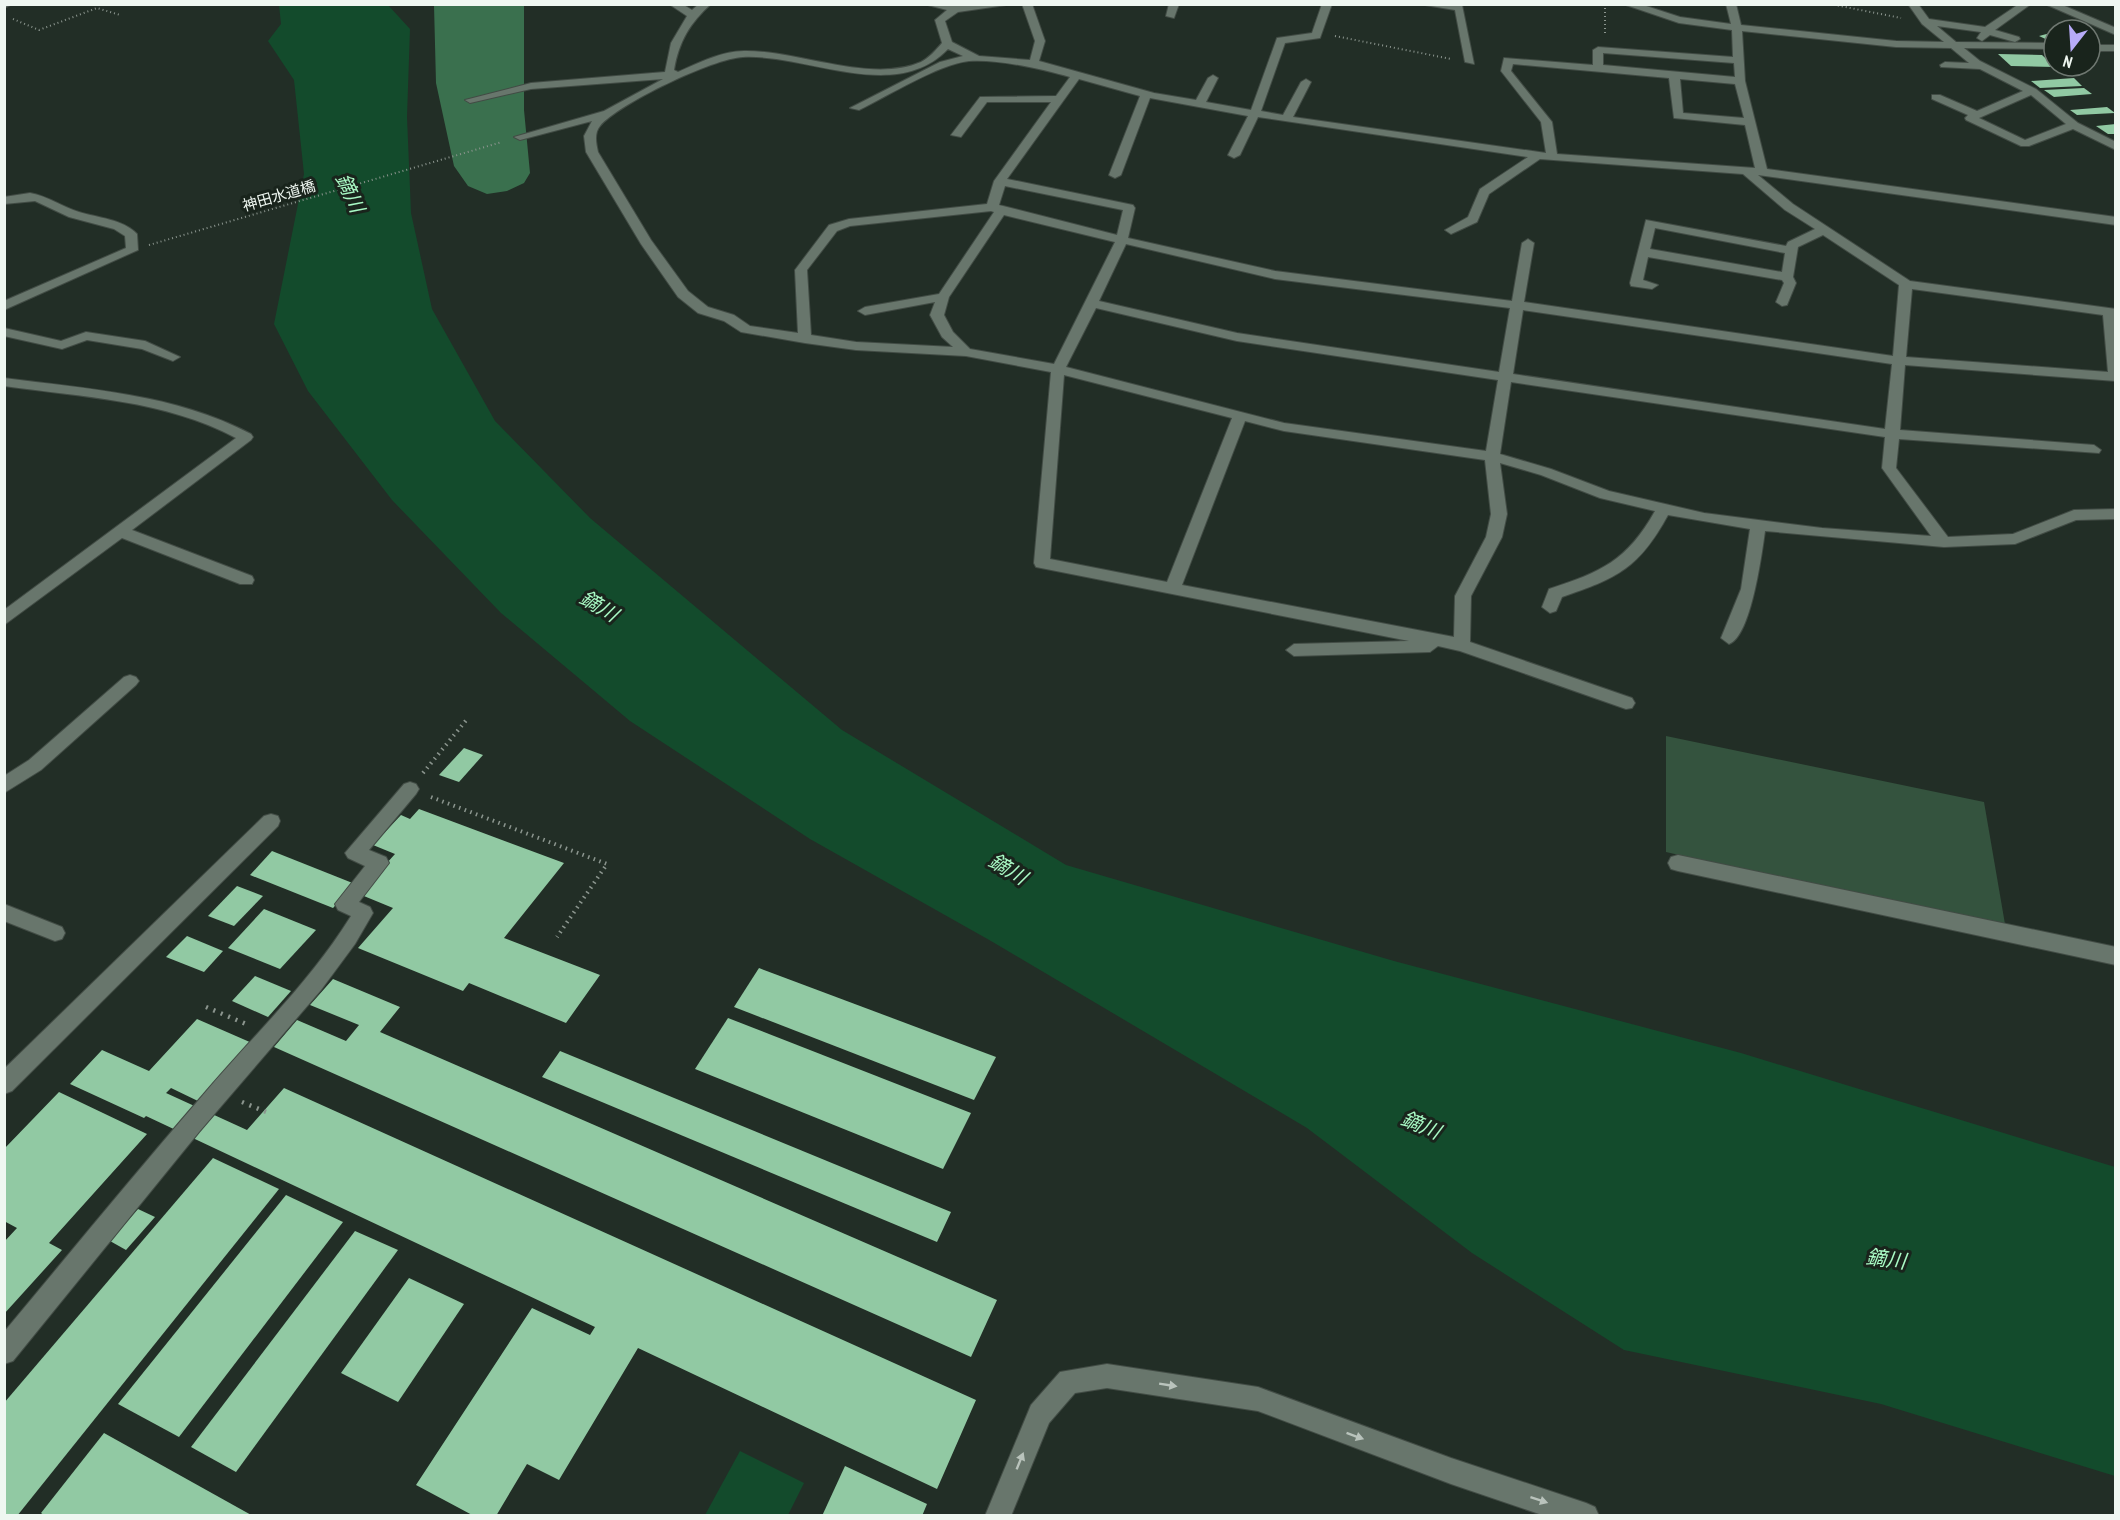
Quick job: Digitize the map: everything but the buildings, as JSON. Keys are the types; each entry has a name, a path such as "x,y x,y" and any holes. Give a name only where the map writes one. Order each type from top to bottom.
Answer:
{"street":[{"path":"674,4 691,14"},
{"path":"676,75 669,71 672,48 679,41 691,14 706,4"},
{"path":"928,4 958,7 1008,4"},
{"path":"1027,4 1040,35 1038,57 1033,63"},
{"path":"1172,16 1174,4"},
{"path":"1234,155 1255,113 1281,40 1316,36 1327,4"},
{"path":"1424,4 1459,6 1470,62"},
{"path":"1628,4 1679,20 1737,29 1896,44 2042,46"},
{"path":"1731,4 1737,29 1740,81 1762,172"},
{"path":"1913,4 1926,22 1951,45 1982,66 2032,92 2074,125 2115,147"},
{"path":"1977,44 1988,30 2026,4"},
{"path":"2050,4 2115,32"},
{"path":"958,7 940,20 947,44 973,57"},
{"path":"1926,22 1988,30 2030,45"},
{"path":"947,44 926,63 907,69 877,72 830,66 771,54 739,54 676,75 610,112 596,123 589,138 592,152 645,241 682,294 703,310 729,318 746,329 805,339 908,351 966,352 1058,369 1284,427 1492,456 1546,472 1605,495 1663,510 1758,525 1822,533 1944,542 2014,539 2074,515 2099,512 2115,514"},
{"path":"1598,68 1598,50 1738,60"},
{"path":"855,108 944,64 973,57 1033,63 1146,94 1286,119 1552,157 1762,172 2022,206 2115,221"},
{"path":"1552,157 1546,122 1506,71 1509,60 1740,81"},
{"path":"1945,65 1982,66"},
{"path":"470,100 531,86 602,82 662,74 676,75"},
{"path":"966,352 947,334 937,315 943,297 996,209 1000,181 1076,76"},
{"path":"1674,76 1678,116 1749,122"},
{"path":"1199,104 1213,78"},
{"path":"1286,119 1306,82"},
{"path":"2032,92 1970,118 2025,144 2074,125"},
{"path":"1114,176 1146,94"},
{"path":"1936,97 1977,115"},
{"path":"957,135 984,99 1060,99"},
{"path":"520,137 610,112"},
{"path":"1451,230 1473,219 1484,192 1538,155"},
{"path":"805,339 801,270 833,228 849,223 940,210 996,209 1275,274 1516,304 1899,361 2115,377 2112,312 1906,284 1789,207 1746,171"},
{"path":"1000,181 1128,208 1122,239 1058,369 1042,563 1462,645 1626,703"},
{"path":"4,201 38,198 73,214 118,226 131,234 132,250 4,306"},
{"path":"1652,285 1636,283 1650,223 1792,251"},
{"path":"1782,302 1790,283 1787,277 1792,245 1823,230"},
{"path":"1462,645 1463,596 1494,537 1499,514 1492,456 1528,243"},
{"path":"1643,252 1787,277"},
{"path":"1906,284 1889,468 1944,542"},
{"path":"865,311 943,297"},
{"path":"1092,303 1238,337 1891,434 2094,450"},
{"path":"4,332 62,345 86,336 145,345 173,357"},
{"path":"4,382 116,398 177,410 230,427 246,437 4,619"},
{"path":"1173,588 1240,417"},
{"path":"1550,607 1555,593 1612,574 1633,558 1663,510"},
{"path":"1729,638 1749,589 1758,525"},
{"path":"119,531 246,580"},
{"path":"1294,650 1462,645"},
{"path":"4,786 35,765 130,681"},
{"path":"4,1352 219,1092 272,1035 351,934 363,913 345,904 379,863 355,853 410,789"},
{"path":"4,1084 271,821"},
{"path":"1678,863 2115,956"},
{"path":"4,912 55,933"},
{"path":"998,1515 1040,1414 1069,1381 1107,1376 1258,1400 1451,1471 1586,1515"}],"path":[{"path":"1605,4 1605,42"},
{"path":"1830,4 1926,22"},
{"path":"4,16 39,30 97,8 120,15"},
{"path":"1316,34 1470,62"},
{"name":"神田水道橋","path":"147,246 520,137"},
{"path":"468,718 410,789 607,864 557,937"},
{"path":"206,1007 272,1035"}],"shaded area":[{"path":"434,5 524,5 524,110 530,173 524,183 507,191 487,194 468,186 454,166 436,83"},
{"path":"1666,736 1984,802 2006,930 1666,852"}],"water":[{"name":"鏑川","path":"279,5 388,5 410,29 407,117 411,213 432,309 495,421 590,518 842,730 1066,865 1394,961 1741,1053 2115,1167 2115,1476 1881,1404 1624,1350 1472,1253 1307,1128 991,941 810,839 630,721 501,613 392,500 308,391 274,324 304,174 294,80 268,41 281,24"},
{"path":"740,1451 804,1483 788,1515 705,1515"}]}
